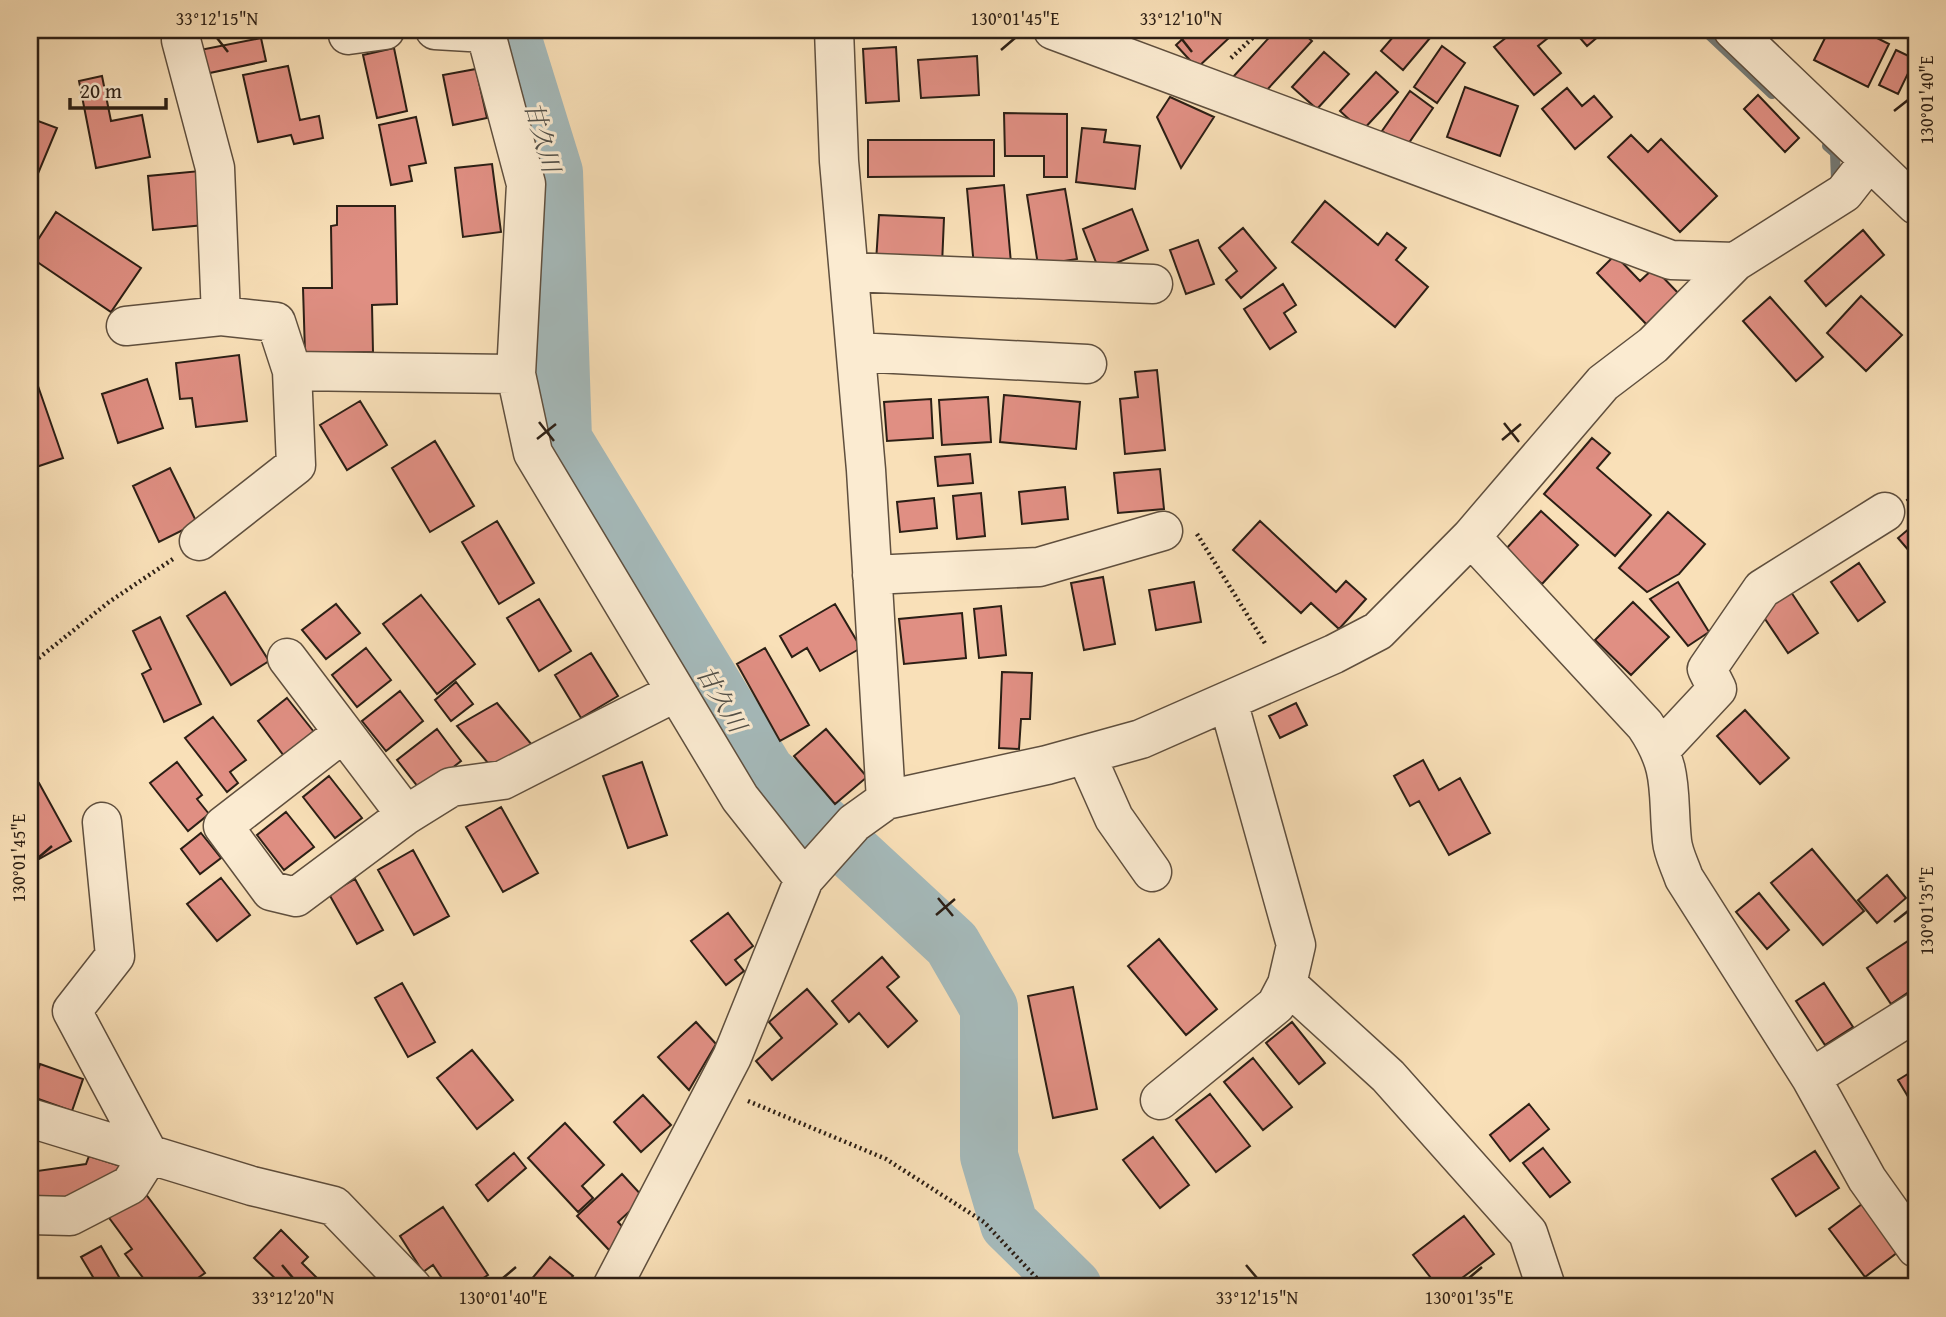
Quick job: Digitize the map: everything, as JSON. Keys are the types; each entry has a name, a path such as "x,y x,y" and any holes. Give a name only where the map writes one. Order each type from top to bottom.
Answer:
{"street":[{"path":"435,30 485,32 526,184 516,373 533,453 740,798 811,869"},
{"path":"834,30 839,161 856,352 886,800"},
{"path":"1053,30 1671,260 1735,262"},
{"path":"1733,30 1916,205"},
{"path":"181,40 215,168 221,316"},
{"path":"612,1287 732,1057 811,869 854,823 886,800 1086,755 1141,739 1285,676 1378,631 1471,537 1603,383 1653,345 1735,262 1844,193 1869,161"},
{"path":"849,272 1153,284"},
{"path":"126,326 221,316 276,322 292,371 296,465 199,541"},
{"path":"856,352 1087,365"},
{"path":"292,371 516,373"},
{"path":"1661,749 1717,690 1707,669 1762,589 1885,512"},
{"path":"872,575 1039,567 1163,530"},
{"path":"1471,537 1644,725 1661,749 1670,782 1672,844 1684,878 1811,1078 1867,1179 1916,1248"},
{"path":"287,658 406,815"},
{"path":"344,733 223,826 271,891 296,897 406,815 451,787 502,780 676,692"},
{"path":"1160,1100 1276,1005 1287,984 1296,945 1228,701"},
{"path":"1086,755 1114,818 1152,872"},
{"path":"102,822 116,956 72,1011 149,1154"},
{"path":"1287,984 1388,1076 1528,1233 1546,1287"},
{"path":"1811,1078 1916,1012"},
{"path":"30,1118 252,1186 334,1206 412,1287"},
{"path":"30,1215 70,1216 130,1185 149,1154"}],"path":[{"path":"1163,530 1198,534 1285,676"},
{"path":"30,665 109,602 199,541"},
{"path":"716,1087 886,1159 984,1222 1045,1287"}],"building":[{"path":"1192,30 1222,30 1229,38 1197,68 1176,45"},
{"path":"1276,30 1300,30 1312,41 1265,92 1233,77"},
{"path":"1399,30 1421,30 1430,38 1403,70 1381,51"},
{"path":"1516,30 1558,30 1538,46 1561,73 1534,95 1494,47"},
{"path":"1573,30 1606,30 1587,46"},
{"path":"1829,30 1861,30 1889,44 1868,87 1814,60"},
{"path":"261,38 266,61 205,74 200,50"},
{"path":"1442,46 1465,63 1437,103 1414,87"},
{"path":"896,47 899,101 866,103 863,49"},
{"path":"394,48 407,111 377,118 363,55"},
{"path":"1896,50 1915,59 1898,94 1879,85"},
{"path":"1324,52 1349,74 1317,109 1292,87"},
{"path":"977,56 979,95 921,98 918,60"},
{"path":"288,66 300,120 319,116 323,138 294,144 291,135 258,142 243,75"},
{"path":"476,69 487,118 453,125 443,75"},
{"path":"1376,72 1398,92 1362,131 1340,111"},
{"path":"102,76 111,121 142,115 150,157 96,168 79,81"},
{"path":"1465,87 1518,106 1500,156 1447,137"},
{"path":"1567,88 1582,106 1594,96 1612,117 1575,149 1542,109"},
{"path":"1410,91 1433,108 1406,147 1382,131"},
{"path":"1758,95 1799,138 1785,152 1744,109"},
{"path":"1170,97 1214,117 1181,168 1157,117"},
{"path":"1004,113 1067,114 1067,177 1044,177 1044,156 1005,156"},
{"path":"416,117 426,163 409,166 412,181 391,185 379,125"},
{"path":"30,118 57,128 37,176 30,173"},
{"path":"1082,128 1106,130 1104,142 1140,146 1135,189 1076,182"},
{"path":"1631,135 1648,152 1661,139 1717,196 1680,232 1608,157"},
{"path":"868,140 994,140 994,176 868,177"},
{"path":"492,164 501,232 463,237 455,168"},
{"path":"200,171 204,225 153,230 148,176"},
{"path":"1004,185 1011,263 974,267 967,189"},
{"path":"1065,189 1077,259 1038,265 1027,195"},
{"path":"1325,201 1378,245 1387,233 1406,248 1396,260 1428,287 1395,327 1292,242"},
{"path":"337,206 395,206 397,304 372,305 373,352 305,353 303,288 332,288 331,226 337,225"},
{"path":"1132,209 1148,250 1099,270 1083,229"},
{"path":"56,212 141,268 111,312 30,257 30,252"},
{"path":"879,215 944,218 942,265 876,262"},
{"path":"1243,228 1276,268 1241,298 1226,280 1237,271 1219,248"},
{"path":"1863,230 1884,255 1826,306 1805,281"},
{"path":"1198,240 1214,284 1186,294 1170,250"},
{"path":"1615,255 1640,281 1654,268 1681,296 1649,327 1597,273"},
{"path":"1283,284 1296,305 1284,313 1296,332 1270,349 1244,309"},
{"path":"1861,296 1902,335 1866,371 1827,333"},
{"path":"1770,297 1823,357 1796,381 1743,321"},
{"path":"239,355 247,421 196,427 192,398 180,399 176,363"},
{"path":"30,363 63,458 30,469"},
{"path":"1157,370 1165,450 1125,454 1120,399 1138,397 1135,372"},
{"path":"147,379 163,428 118,443 102,394"},
{"path":"1004,395 1080,402 1076,449 1000,442"},
{"path":"988,397 991,442 942,445 939,400"},
{"path":"931,399 933,438 887,441 884,402"},
{"path":"360,401 387,445 347,470 320,425"},
{"path":"1592,438 1610,453 1597,468 1651,515 1615,556 1544,494"},
{"path":"435,441 474,506 430,532 392,468"},
{"path":"970,454 973,483 938,486 935,457"},
{"path":"170,468 197,523 159,542 133,486"},
{"path":"1160,469 1164,509 1118,513 1114,473"},
{"path":"1065,487 1068,519 1022,524 1019,492"},
{"path":"981,493 985,536 957,539 953,496"},
{"path":"1916,493 1916,511 1907,500"},
{"path":"934,498 937,528 900,532 897,502"},
{"path":"1541,511 1578,545 1542,584 1505,550"},
{"path":"1668,512 1705,544 1679,574 1647,592 1619,568"},
{"path":"497,521 534,583 499,604 462,542"},
{"path":"1260,521 1336,592 1346,581 1366,599 1339,629 1311,603 1301,613 1233,550"},
{"path":"1916,523 1916,559 1898,538"},
{"path":"1859,563 1885,602 1858,621 1831,582"},
{"path":"1103,577 1115,644 1084,650 1071,583"},
{"path":"1194,582 1201,622 1156,630 1149,590"},
{"path":"1678,582 1709,632 1688,646 1650,599"},
{"path":"225,592 269,661 231,685 187,616"},
{"path":"1791,592 1818,633 1788,653 1761,613"},
{"path":"421,595 475,664 437,694 383,624"},
{"path":"539,599 571,651 539,671 507,618"},
{"path":"1633,602 1669,637 1631,675 1595,640"},
{"path":"336,604 360,633 326,659 302,630"},
{"path":"835,604 861,648 820,671 807,648 792,657 780,636"},
{"path":"1001,606 1006,655 979,658 974,609"},
{"path":"962,613 966,658 904,664 899,619"},
{"path":"160,617 201,704 164,722 142,674 151,669 133,631"},
{"path":"366,648 391,680 357,707 332,675"},
{"path":"765,648 809,725 780,741 737,664"},
{"path":"591,653 618,696 581,718 555,675"},
{"path":"1002,672 1032,673 1030,719 1021,719 1019,749 999,748"},
{"path":"456,682 473,704 451,721 435,700"},
{"path":"400,691 423,721 386,751 362,721"},
{"path":"287,698 314,732 284,756 258,721"},
{"path":"497,703 532,745 493,769 457,726"},
{"path":"1296,703 1307,725 1280,738 1269,716"},
{"path":"1745,710 1789,758 1760,784 1717,736"},
{"path":"213,717 246,760 230,772 238,783 227,792 185,738"},
{"path":"437,729 461,761 422,792 397,760"},
{"path":"826,729 867,777 835,804 794,756"},
{"path":"1423,760 1439,790 1460,778 1490,833 1449,855 1419,801 1410,806 1394,776"},
{"path":"177,762 202,795 197,799 209,814 188,831 150,783"},
{"path":"642,762 667,835 628,848 603,776"},
{"path":"329,776 362,818 335,838 303,797"},
{"path":"39,783 71,841 30,864 30,788"},
{"path":"501,807 538,873 503,892 466,827"},
{"path":"286,812 314,847 284,870 257,835"},
{"path":"201,833 221,858 200,874 181,849"},
{"path":"1812,849 1864,911 1823,945 1771,883"},
{"path":"413,850 449,916 414,935 378,870"},
{"path":"1887,875 1906,898 1877,923 1858,900"},
{"path":"221,878 250,915 217,941 187,904"},
{"path":"355,879 383,930 357,944 329,894"},
{"path":"1759,893 1789,930 1767,949 1736,912"},
{"path":"728,913 753,946 735,960 744,971 726,985 691,941"},
{"path":"1159,939 1217,1009 1186,1035 1128,966"},
{"path":"1908,941 1916,954 1916,987 1891,1004 1867,968"},
{"path":"882,957 899,977 887,987 917,1021 888,1047 859,1013 849,1022 832,1001"},
{"path":"402,983 435,1042 408,1057 375,998"},
{"path":"1824,983 1853,1027 1825,1045 1796,1001"},
{"path":"1073,987 1097,1109 1053,1118 1028,996"},
{"path":"807,989 837,1024 772,1080 756,1061 782,1038 769,1022"},
{"path":"696,1022 716,1044 689,1090 658,1057"},
{"path":"1292,1022 1325,1063 1299,1084 1266,1043"},
{"path":"472,1050 513,1100 477,1129 437,1078"},
{"path":"1253,1058 1292,1107 1263,1130 1224,1082"},
{"path":"40,1064 83,1079 72,1111 30,1096"},
{"path":"1916,1069 1916,1110 1898,1080"},
{"path":"1210,1094 1250,1146 1216,1172 1176,1120"},
{"path":"643,1095 671,1125 641,1152 614,1122"},
{"path":"1529,1104 1549,1129 1510,1161 1490,1135"},
{"path":"565,1123 604,1165 582,1186 593,1198 578,1212 528,1158"},
{"path":"1153,1137 1189,1185 1160,1208 1123,1160"},
{"path":"1543,1148 1570,1182 1550,1197 1523,1163"},
{"path":"1815,1151 1839,1188 1796,1216 1772,1179"},
{"path":"514,1153 526,1168 488,1201 476,1185"},
{"path":"89,1156 124,1167 74,1198 30,1203 30,1172 86,1164"},
{"path":"622,1174 644,1198 618,1222 629,1234 610,1251 577,1216"},
{"path":"142,1189 205,1273 185,1287 150,1287 125,1254 132,1249 107,1215"},
{"path":"1862,1204 1898,1252 1865,1277 1829,1229"},
{"path":"443,1207 488,1275 469,1287 448,1287 433,1265 423,1272 400,1236"},
{"path":"1464,1216 1494,1254 1450,1287 1438,1287 1413,1255"},
{"path":"281,1230 308,1257 302,1263 319,1280 311,1287 284,1287 254,1258"},
{"path":"101,1246 122,1282 113,1287 99,1287 81,1257"},
{"path":"550,1257 573,1276 568,1282 574,1287 525,1287"}],"waterway":[{"name":"甘久川","path":"510,30 554,172 563,439 766,772 952,944 989,1008 989,1156 1009,1224 1073,1287"},
{"path":"1704,30 1772,94"},
{"path":"1827,146 1835,153 1836,180"}]}
